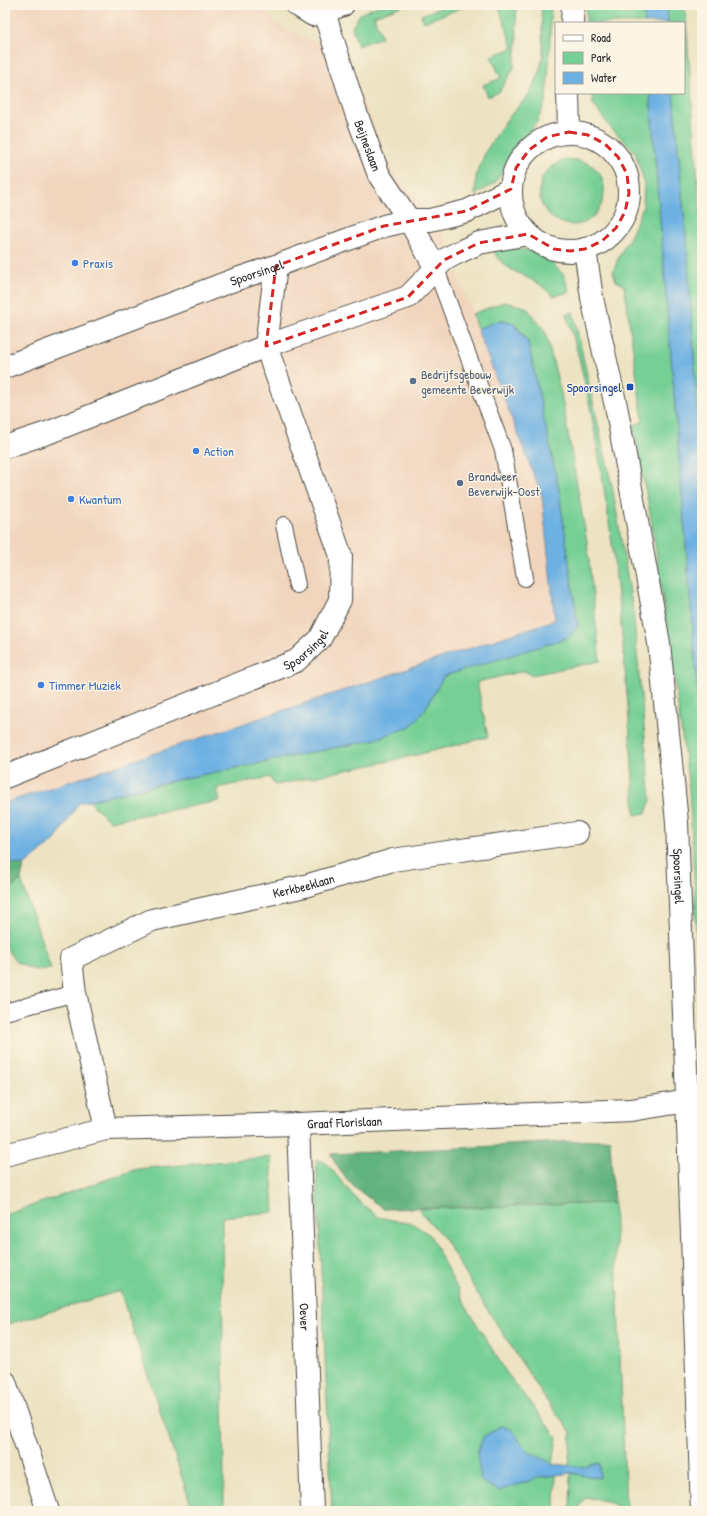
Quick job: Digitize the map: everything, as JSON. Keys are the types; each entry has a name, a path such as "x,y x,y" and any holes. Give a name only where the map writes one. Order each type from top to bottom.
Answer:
{"street":[{"name":"Beijneslaan","path":"297,5 313,15 334,9 356,113 379,175 408,220 436,269"},
{"path":"572,22 573,5"},
{"path":"568,94 569,132"},
{"path":"569,132 588,135 605,144 618,157 627,174 629,193 626,212 616,228 602,241 585,249 570,251 554,249 540,243 528,234 514,211 511,189 516,168 529,150 547,137 569,132"},
{"name":"Spoorsingel","path":"5,367 231,281 384,226 408,220 430,220 467,211 511,189"},
{"path":"5,447 57,430 266,346 408,297 444,260 479,243 528,234"},
{"name":"Spoorsingel","path":"585,249 592,298 617,411 659,643 677,822 702,1511"},
{"path":"266,346 276,266"},
{"name":"Spoorsingel","path":"5,777 296,661 320,639 340,600 341,556 266,346"},
{"name":"Kerkbeeklaan","path":"106,1128 75,993 71,959 152,920 305,886 393,860 577,833"},
{"name":"Graaf Florislaan","path":"5,1155 106,1128 298,1124 631,1110 688,1101"},
{"name":"Oever","path":"298,1124 312,1511"},
{"path":"7,1396 48,1511"}],"lane":[{"path":"436,269 503,450 525,578"},
{"path":"284,525 297,585"},
{"path":"5,1012 75,993"}],"highlighted area":[{"path":"569,132 588,135 605,144 618,157 627,174 629,193 625,212 616,228 602,241 585,249 570,251 554,249 528,234 479,243 444,260 408,297 266,346 276,266 384,226 467,211 511,189 516,168 529,150 547,137"}],"shaded area":[{"path":"5,5 261,5 274,22 345,57 396,179 435,215 542,496 555,620 5,803"}],"green space":[{"path":"380,5 405,5 374,16 382,37 358,46 352,27 360,14"},
{"path":"448,5 469,5 424,22 421,15"},
{"path":"498,5 516,5 517,44 514,68 499,92 488,97 483,85 501,78 491,56 513,48"},
{"path":"541,5 551,5 546,101 537,122 509,157 503,171 494,184 475,195 476,175 486,151 507,119 527,97 539,75 543,54"},
{"path":"586,5 643,5 645,22 586,22"},
{"path":"667,5 685,5 702,239 702,484 687,247 673,94 685,94 685,22 668,22"},
{"path":"592,94 650,94 702,745 702,1094 694,873 689,789 651,519 633,425 643,422 624,285 616,281 613,272 643,207 644,182 635,152 610,127 593,104"},
{"path":"564,159 588,163 600,174 604,184 604,196 600,207 594,216 585,223 573,225 560,222 548,215 541,203 540,187 543,177 546,172"},
{"path":"512,248 534,251 552,263 563,274 570,292 554,296 539,284 506,266 496,256 494,250"},
{"path":"504,302 526,307 545,331 561,393 587,542 600,661 532,675 524,671 477,682 488,737 404,758 275,785 269,777 217,788 220,801 109,821 89,801 186,778 373,740 411,726 424,711 444,676 566,638 578,627 559,491 528,342 518,328 510,322 496,322 477,329 472,314"},
{"path":"573,312 613,491 633,610 651,800 646,813 635,815 626,683 613,551 590,407 582,369 566,314"},
{"path":"5,861 24,866 21,880 16,883 5,897"},
{"path":"21,880 51,969 34,970 16,962 5,947 5,897 16,883"},
{"path":"610,1139 614,1203 384,1209 353,1186 335,1163 331,1154 459,1148"},
{"path":"271,1157 274,1212 222,1217 224,1511 193,1511 120,1291 5,1325 5,1215 137,1169"},
{"path":"316,1159 326,1163 357,1200 378,1217 413,1224 430,1235 466,1306 506,1372 557,1437 553,1464 526,1450 512,1430 502,1426 483,1437 514,1486 541,1477 556,1475 555,1511 332,1511"},
{"path":"614,1203 626,1510 606,1501 585,1497 578,1510 570,1509 571,1473 600,1478 599,1463 585,1467 569,1466 571,1432 546,1400 483,1303 444,1238 418,1209"}],"water":[{"path":"643,5 667,5 668,22 645,22"},
{"path":"650,94 673,94 687,247 702,484 702,745"},
{"path":"506,321 513,323 528,342 559,491 578,627 567,638 444,676 424,711 411,726 373,740 186,778 79,803 55,840 24,866 5,861 5,803 555,620 542,496 477,329 495,322"},
{"path":"502,1426 512,1430 526,1450 553,1464 585,1467 599,1463 600,1478 571,1473 541,1477 499,1491 481,1481 477,1454 483,1437"}],"place":[{"name":"Praxis","path":"75,263"},
{"name":"Bedrijfsgebouw gemeente Beverwijk","path":"413,381"},
{"name":"Spoorsingel","path":"630,387"},
{"name":"Action","path":"196,451"},
{"name":"Brandweer Beverwijk-Oost","path":"460,483"},
{"name":"Kwantum","path":"71,499"},
{"name":"Timmer Muziek","path":"41,685"}]}
